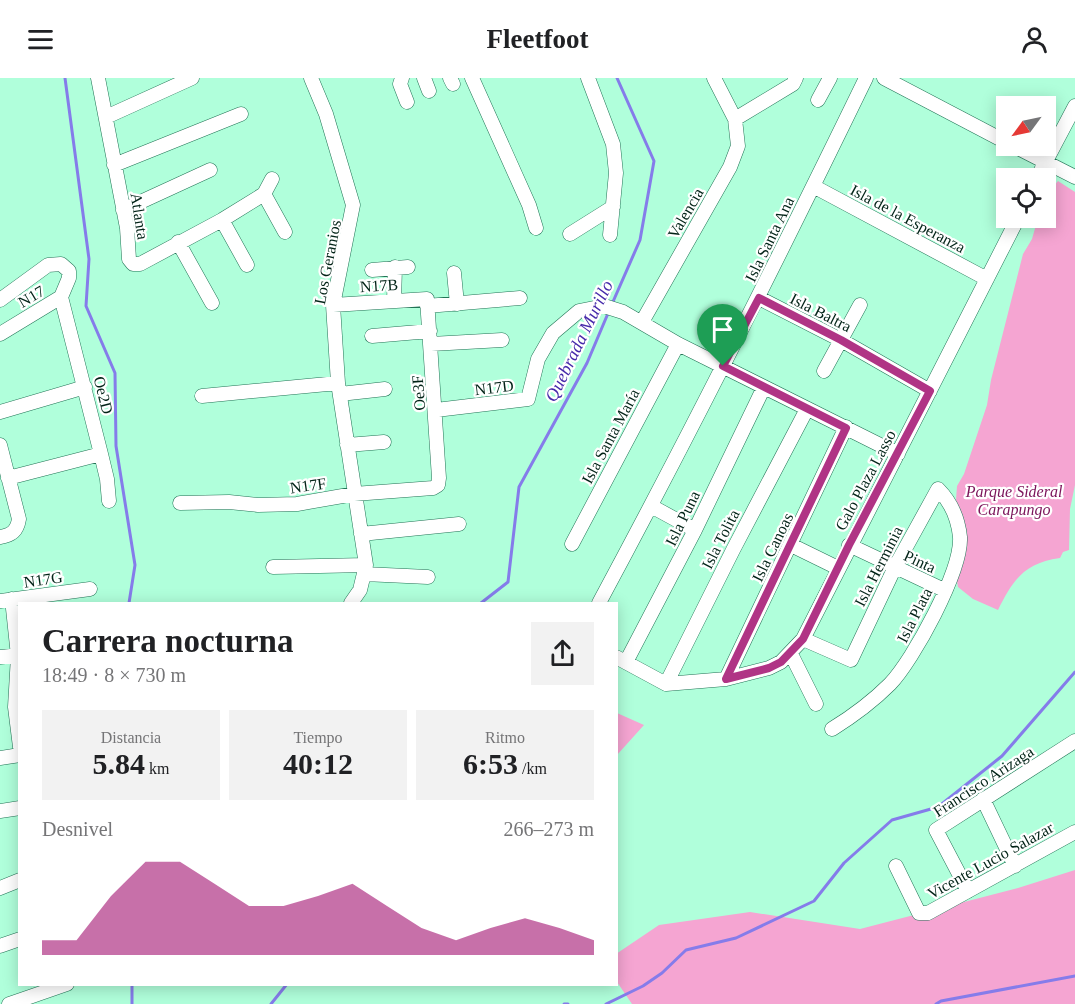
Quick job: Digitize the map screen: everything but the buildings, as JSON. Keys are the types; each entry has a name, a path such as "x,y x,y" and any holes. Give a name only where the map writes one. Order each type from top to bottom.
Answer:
{"street":[{"name":"Atlanta","path":"98,78 123,210 129,259 133,264 140,264 222,220 264,194"},
{"path":"106,117 192,78"},
{"name":"Los Geranios","path":"311,78 326,114 354,206 333,305 339,388 365,569"},
{"path":"402,78 400,84 408,102"},
{"path":"472,78 529,205 536,228"},
{"path":"588,78 613,144 616,173 610,235"},
{"name":"Valencia","path":"642,322 730,167 738,146 735,120 714,78"},
{"path":"735,120 792,84 796,78"},
{"path":"818,100 830,78"},
{"name":"Isla Santa Ana","path":"599,602 759,298 866,78"},
{"path":"884,78 996,137"},
{"path":"1043,168 1075,106"},
{"path":"114,165 241,114"},
{"path":"1034,156 1075,177"},
{"path":"123,210 210,170"},
{"path":"272,179 264,194 285,232"},
{"name":"Isla de la Esperanza","path":"813,186 987,279"},
{"path":"570,234 613,207"},
{"path":"222,220 247,265"},
{"name":"Galo Plaza Lasso","path":"666,684 726,679 769,668 791,654 803,639 1013,228"},
{"path":"178,242 212,303"},
{"name":"N17","path":"0,300 51,264 66,266 69,271 69,278 62,297 0,334"},
{"path":"372,270 402,267 393,301"},
{"path":"454,273 457,304"},
{"name":"Oe2D","path":"62,297 107,479 109,501"},
{"name":"N17B","path":"333,305 393,301 457,304 520,298"},
{"name":"Isla Baltra","path":"759,298 841,340 930,391"},
{"name":"Oe3F","path":"427,302 436,410 440,478 438,485"},
{"path":"824,371 860,305"},
{"name":"N17D","path":"436,410 528,399 538,359 553,333 579,311 604,306 623,312 642,322"},
{"path":"642,322 678,344 898,454"},
{"path":"372,336 502,340"},
{"name":"Isla Santa María","path":"572,544 678,344"},
{"path":"0,412 85,387"},
{"name":"Isla Puna","path":"621,660 695,531 764,387"},
{"path":"202,396 339,388 385,389"},
{"name":"Isla Tolita","path":"666,684 807,409"},
{"name":"Isla Canoas","path":"726,679 846,428"},
{"path":"347,445 384,442"},
{"path":"0,445 19,519 18,527 13,533 0,537"},
{"path":"5,469 101,454"},
{"name":"N17F","path":"180,503 297,504 354,494 433,488 438,485"},
{"name":"Isla Herminia","path":"803,639 851,660 895,567 938,489"},
{"name":"Isla Plata","path":"832,729 859,712 890,684 908,662 956,567 960,539 956,514 948,499 938,489"},
{"path":"651,506 695,531"},
{"path":"361,534 459,524"},
{"path":"791,545 838,568"},
{"name":"Pinta","path":"849,545 944,590"},
{"path":"273,567 365,569 428,577"},
{"path":"352,602 360,590 365,569"},
{"name":"N17G","path":"6,600 90,589"},
{"path":"6,600 18,652"},
{"path":"791,654 816,704"},
{"path":"0,657 18,656"},
{"path":"621,660 666,684"},
{"path":"0,709 17,707 18,682"},
{"name":"Francisco Arizaga","path":"968,891 936,830 1075,741"},
{"path":"0,758 18,755"},
{"path":"983,799 1015,866"},
{"path":"0,811 18,808"},
{"name":"Vicente Lucio Salazar","path":"896,866 919,913 928,913 1075,832"},
{"path":"0,888 18,881"},
{"path":"0,946 18,940"},
{"path":"9,1004 61,986"}],"green space":[{"name":"Parque Sideral Carapungo","path":"1058,181 1075,192 1075,485 1070,509 1069,550 1063,552 1060,558 1037,564 1021,575 998,610 973,599 958,587 956,576 960,518 956,500 957,486 964,474 987,405 991,380 1023,254 1032,239 1035,228 1056,228 1056,184"},
{"path":"618,713 644,725 618,754"},
{"path":"1075,870 1075,1004 632,1004 618,983 618,953 659,925 750,912 860,929 1018,888"}],"waterway":[{"path":"65,78 89,259 86,306 115,373 116,446 135,565 129,602"},
{"name":"Quebrada Murillo","path":"612,304 640,240 654,161 617,78"},
{"name":"Quebrada Murillo","path":"482,602 508,582 519,487 587,363 609,311"},
{"path":"606,1004 643,986 662,973 686,950 736,938 814,901 844,863 892,820 938,807 1002,756 1075,672"},
{"path":"936,1004 941,1001 1075,976"},
{"path":"132,986 132,1004"},
{"name":"Quebrada Murillo","path":"271,1004 285,986"}],"route":[{"path":"759,298 841,340 930,391 849,545 803,639 781,662 769,668 726,679 846,428 723,366 759,298"}]}
